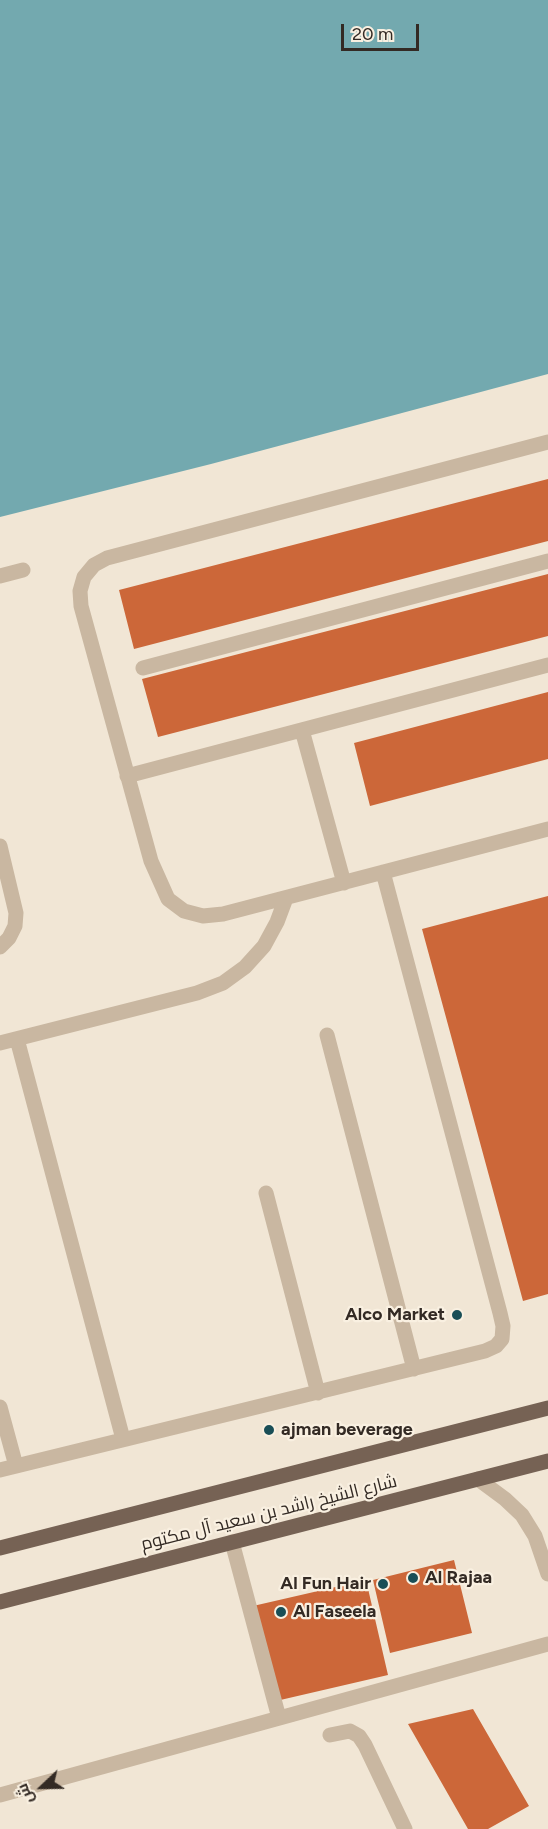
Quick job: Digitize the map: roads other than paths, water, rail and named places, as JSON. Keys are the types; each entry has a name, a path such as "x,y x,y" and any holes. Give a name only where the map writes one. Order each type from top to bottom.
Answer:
{"main road":[{"name":"شارع الشيخ راشد بن سعيد آل مكتوم","path":"0,1548 548,1408"},
{"name":"شارع الشيخ راشد بن سعيد آل مكتوم","path":"0,1602 548,1461"}],"street":[{"path":"548,442 107,558 94,565 84,577 80,591 81,606 152,861 168,899 184,911 203,916 223,914 548,829"},
{"path":"143,668 548,561"},
{"path":"0,576 23,570"},
{"path":"127,776 548,665"},
{"path":"302,730 344,883"},
{"path":"0,846 16,913 15,926 9,938 0,947"},
{"path":"0,1470 485,1351 496,1346 502,1339 503,1326 500,1313 383,872"},
{"path":"0,1043 197,993 223,983 245,967 264,946 277,922 286,898"},
{"path":"327,1035 414,1369"},
{"path":"17,1039 123,1439"},
{"path":"266,1193 318,1393"},
{"path":"0,1407 16,1466"},
{"path":"478,1479 522,1515 535,1536 548,1574"},
{"path":"232,1542 279,1718"},
{"path":"0,1795 548,1644"},
{"path":"330,1736 350,1731 359,1736 405,1829"}],"water":[{"path":"0,0 548,0 548,374 211,464 0,517"}],"place":[{"name":"Alco Market","path":"457,1315"},
{"name":"ajman beverage","path":"269,1430"},
{"name":"Al Rajaa","path":"413,1578"},
{"name":"Al Fun Hair","path":"383,1584"},
{"name":"Al Faseela","path":"281,1612"}]}
